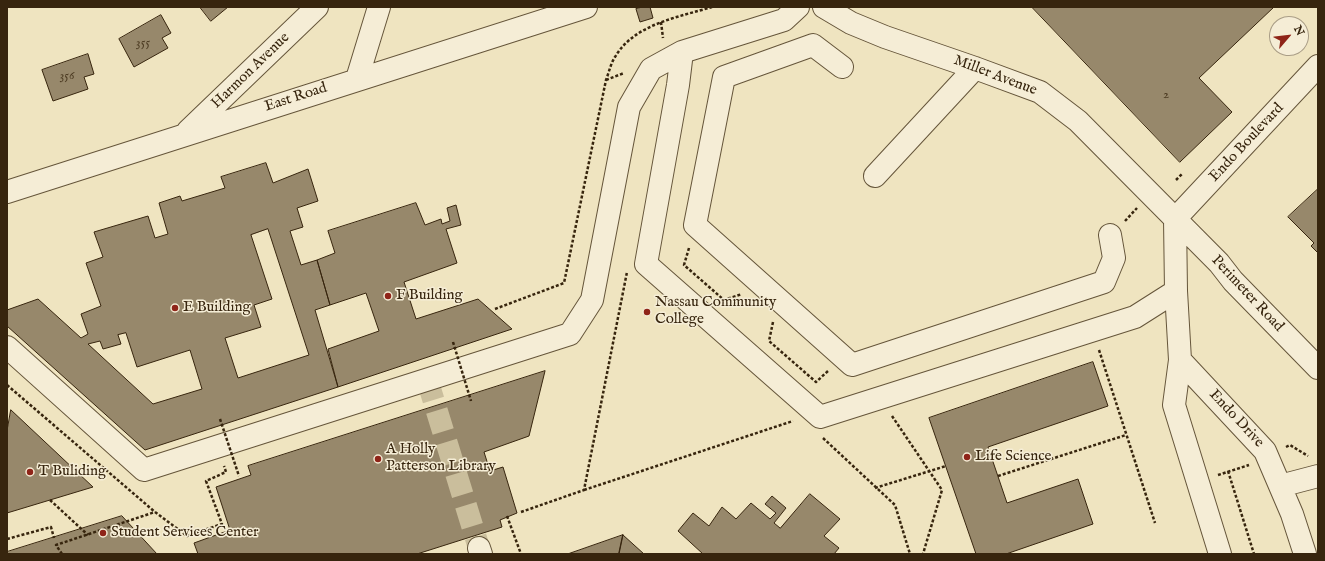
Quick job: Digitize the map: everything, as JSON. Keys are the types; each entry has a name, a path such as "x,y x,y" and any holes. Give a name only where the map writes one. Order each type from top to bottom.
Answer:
{"street":[{"name":"Harmon Avenue","path":"184,134 317,7"},
{"path":"357,79 379,7"},
{"name":"East Road","path":"7,192 184,134 586,7"},
{"path":"7,347 144,470 570,334 592,300 629,107 651,69 673,48 784,20 798,7"},
{"name":"Miller Avenue","path":"824,7 851,23 885,37 1040,92 1078,121 1175,219"},
{"path":"842,67 813,45 724,77 695,225 852,365 1104,282 1114,258 1110,235"},
{"path":"673,48 677,93 646,264 820,417 1135,317 1176,291"},
{"name":"Endo Boulevard","path":"1175,219 1318,66"},
{"path":"875,176 975,68"},
{"path":"1175,219 1176,291 1180,360 1174,405 1220,554"},
{"name":"Perimeter Road","path":"1175,219 1318,368"},
{"name":"Endo Drive","path":"1180,360 1265,451 1292,514 1305,554"},
{"path":"1280,486 1315,468"}],"path":[{"path":"661,22 673,48"},
{"path":"606,80 626,72"},
{"path":"1176,180 1182,174"},
{"path":"689,246 684,265 724,300 746,292"},
{"path":"584,490 628,265"},
{"path":"774,316 769,341 816,382 842,356"},
{"path":"453,342 471,401"},
{"path":"1097,342 1126,435 1156,523"},
{"path":"7,386 155,512 187,536 222,524 206,481"},
{"path":"889,410 942,490 923,554"},
{"path":"220,418 239,476"},
{"path":"521,512 801,418"},
{"path":"998,476 1126,435"},
{"path":"821,437 895,505 910,554"},
{"path":"1290,445 1315,468"},
{"path":"1216,475 1254,463"},
{"path":"875,488 946,466"},
{"path":"1228,471 1254,554"},
{"path":"50,500 88,535"},
{"path":"62,554 56,545 155,512"},
{"path":"507,516 521,554"},
{"path":"7,539 51,527 54,538"}],"building":[{"path":"200,7 228,7 211,21"},
{"path":"650,7 653,18 640,22 636,9"},
{"path":"1032,7 1274,7 1199,78 1232,112 1180,162"},
{"path":"161,15 171,33 162,38 168,48 134,67 119,39"},
{"path":"88,54 94,74 84,77 88,89 53,101 42,70"},
{"name":"E Building","path":"266,163 273,183 308,169 318,201 297,208 303,227 290,231 301,265 317,260 330,305 315,310 338,387 145,450 7,326 7,310 38,299 81,338 88,334 81,314 101,306 86,263 103,257 94,232 148,216 155,238 168,234 159,203 180,196 182,201 225,188 221,177","holes":["268,229 309,355 238,378 225,338 261,327 254,305 272,299 251,235","126,333 137,367 190,350 202,389 153,404 88,344 100,341 103,349 121,344 118,335"]},
{"path":"1318,189 1318,253 1311,246 1314,243 1288,217"},
{"name":"F Building","path":"416,203 425,225 441,219 442,224 450,221 447,208 456,205 461,225 446,229 457,263 404,282 416,319 478,299 512,329 338,387 328,349 379,331 366,293 330,305 317,260 335,253 328,231"},
{"name":"Life Science","path":"1093,362 1108,406 988,447 1007,503 1078,479 1093,524 1006,554 976,554 929,418"},
{"name":"A Holly Patterson Library","path":"545,371 529,436 484,452 490,471 503,467 517,513 500,520 502,527 417,554 198,554 194,543 230,530 216,487 251,475 248,466"},
{"path":"11,410 93,487 7,513 7,431"},
{"path":"810,494 840,519 824,536 839,548 834,554 703,554 678,531 693,513 709,526 722,507 736,519 751,503 770,519 776,513 765,504 772,496 786,508 774,523 780,528"},
{"name":"Student Services Center","path":"122,516 157,554 7,554 7,552"},
{"path":"623,535 644,554 619,554"},
{"path":"623,535 619,554 568,554"}],"tunnel":[{"path":"427,379 479,548"}],"place":[{"name":"F Building","path":"388,296"},
{"name":"E Building","path":"175,308"},
{"name":"Nassau Community College","path":"647,312"},
{"name":"Life Science","path":"967,457"},
{"name":"A Holly Patterson Library","path":"378,459"},
{"name":"T Buliding","path":"30,472"},
{"name":"Student Services Center","path":"103,533"}]}
